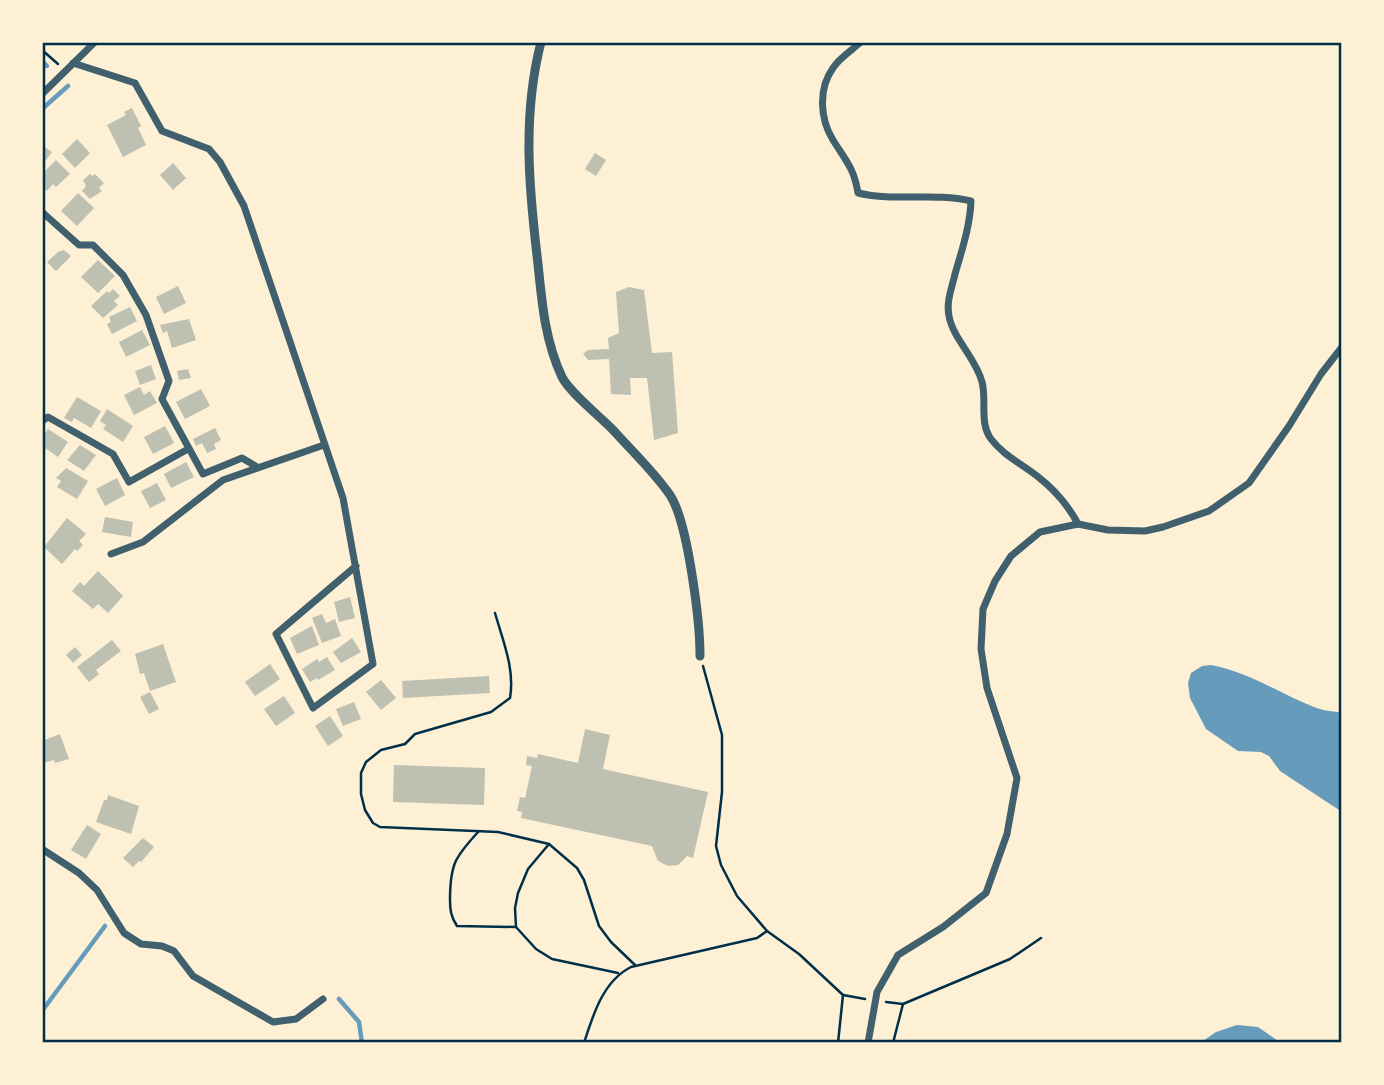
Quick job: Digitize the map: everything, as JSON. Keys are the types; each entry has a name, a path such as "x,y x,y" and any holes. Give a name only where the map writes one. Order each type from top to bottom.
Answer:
{"street":[{"path":"42,94 94,42"},
{"path":"541,42 530,103 528,158 546,334 564,380 670,496 682,521 700,636 700,656"},
{"path":"860,42 834,65 827,78 822,101 825,123 850,164 858,193 897,199 952,197 971,201 970,216 948,299 951,326 972,356 983,383 987,432 992,440 1004,453 1057,494 1078,524"},
{"path":"73,63 135,83 162,131 208,149 220,162 244,206 343,498 356,566 373,664 313,708 276,634 356,566"},
{"path":"42,212 79,245 93,245 123,275 146,316 169,381 162,399 203,474 242,458 257,467"},
{"path":"868,1043 877,992 898,954 943,927 986,893 1007,834 1017,778 987,688 981,649 983,609 995,581 1011,556 1040,532 1078,524 1108,530 1145,531 1209,511 1249,483 1342,347"},
{"path":"42,421 48,416 113,454 129,482 188,449"},
{"path":"111,554 144,542 223,480 324,445"},
{"path":"42,849 79,873 97,890 124,933 141,944 174,950 193,976 273,1022 296,1018 323,999"}],"path":[{"path":"42,50 66,70"},
{"path":"495,613 511,668 513,683 510,698 491,712 415,734 405,744 381,750 366,762 361,773 361,794 365,810 373,823 380,827 498,832 549,844 577,868 584,880 599,926 635,965"},
{"path":"700,656 722,735 722,792 716,846 721,865 737,896 767,931 799,954 844,995 854,997"},
{"path":"479,831 461,851 451,869 450,913 457,926 516,927"},
{"path":"549,844 528,869 518,893 515,908 516,927 536,949 552,958 618,974"},
{"path":"584,1043 601,999 618,974 635,965 757,938 767,931"},
{"path":"892,1003 903,1004 1010,958 1041,938"},
{"path":"838,1043 844,995"},
{"path":"892,1043 903,1004"}],"water":[{"path":"1211,665 1251,678 1317,708 1342,713 1342,812 1280,771 1269,756 1261,752 1238,751 1206,729 1190,698 1188,683 1191,673 1202,666"},
{"path":"1237,1025 1258,1027 1281,1043 1200,1043 1216,1032"}],"building":[{"path":"132,108 146,145 123,157 107,125 126,115 124,112"},
{"path":"77,139 90,153 75,168 62,154"},
{"path":"42,145 52,152 42,166"},
{"path":"595,153 606,160 596,176 585,169"},
{"path":"56,160 70,174 56,187 53,184 47,191 42,186 42,174"},
{"path":"173,163 186,178 173,190 160,175"},
{"path":"90,174 95,174 104,183 99,188 102,191 90,199 82,191 86,186 83,180"},
{"path":"78,193 94,208 77,226 61,211"},
{"path":"64,250 71,256 56,271 47,262"},
{"path":"98,260 115,276 98,293 81,277"},
{"path":"178,286 186,303 164,314 156,297"},
{"path":"629,287 644,290 652,353 672,352 678,433 654,440 647,378 630,378 631,395 611,394 609,359 588,360 583,354 588,350 609,349 608,338 619,333 616,292"},
{"path":"113,289 120,296 114,301 118,305 103,318 91,306"},
{"path":"130,307 137,321 112,334 107,324 111,322 109,317"},
{"path":"189,319 196,340 172,348 167,331 163,333 160,325"},
{"path":"142,330 150,345 126,357 119,342"},
{"path":"151,365 156,379 140,385 135,371"},
{"path":"188,369 191,378 179,380 177,371"},
{"path":"140,387 144,395 150,391 157,403 134,415 124,395"},
{"path":"201,389 210,406 185,419 176,402"},
{"path":"77,397 101,411 91,428 74,418 72,422 64,418"},
{"path":"107,409 133,426 123,442 103,429 106,425 100,421"},
{"path":"165,426 174,443 153,454 144,437"},
{"path":"215,428 221,440 214,444 216,449 207,453 202,443 196,446 193,439"},
{"path":"48,429 68,442 58,457 42,446 42,438"},
{"path":"80,445 96,455 84,471 67,460"},
{"path":"186,462 194,477 171,488 164,474"},
{"path":"66,468 88,481 77,499 57,487 61,481 56,478"},
{"path":"117,478 125,495 105,506 96,489"},
{"path":"157,483 166,500 150,508 141,491"},
{"path":"105,517 133,522 131,537 102,532"},
{"path":"67,518 86,534 79,541 83,545 77,551 75,549 62,564 44,547"},
{"path":"98,571 123,596 108,613 98,604 93,609 72,591 80,582 84,586"},
{"path":"350,597 355,618 339,622 334,602"},
{"path":"322,614 326,623 335,619 341,636 322,643 312,618"},
{"path":"312,626 319,645 297,654 290,638"},
{"path":"352,638 361,652 341,663 333,652"},
{"path":"112,640 121,651 96,670 99,674 89,682 77,667"},
{"path":"163,644 176,682 150,691 144,673 140,674 135,654"},
{"path":"75,647 82,655 73,663 66,655"},
{"path":"327,657 335,670 310,682 302,669 317,659 319,662"},
{"path":"270,664 280,679 255,696 245,682"},
{"path":"489,676 490,693 403,698 402,681"},
{"path":"381,680 396,698 381,710 366,692"},
{"path":"150,692 159,709 149,714 140,697"},
{"path":"284,696 295,713 276,726 264,709"},
{"path":"354,702 361,719 343,726 336,709"},
{"path":"330,716 343,736 328,746 315,726"},
{"path":"585,729 610,735 603,769 708,792 693,858 687,856 678,865 668,866 658,861 652,846 521,818 522,812 517,811 520,797 525,798 532,766 526,765 527,756 537,758 538,754 578,763"},
{"path":"60,734 69,759 44,763 42,741"},
{"path":"394,765 485,768 484,805 393,802"},
{"path":"108,795 139,806 131,834 96,822"},
{"path":"87,825 101,834 86,859 71,850"},
{"path":"143,838 154,847 133,867 123,858"}],"waterway":[{"path":"42,61 47,66"},
{"path":"42,109 68,86"},
{"path":"42,1011 105,926"},
{"path":"339,999 359,1022 362,1043"}]}
